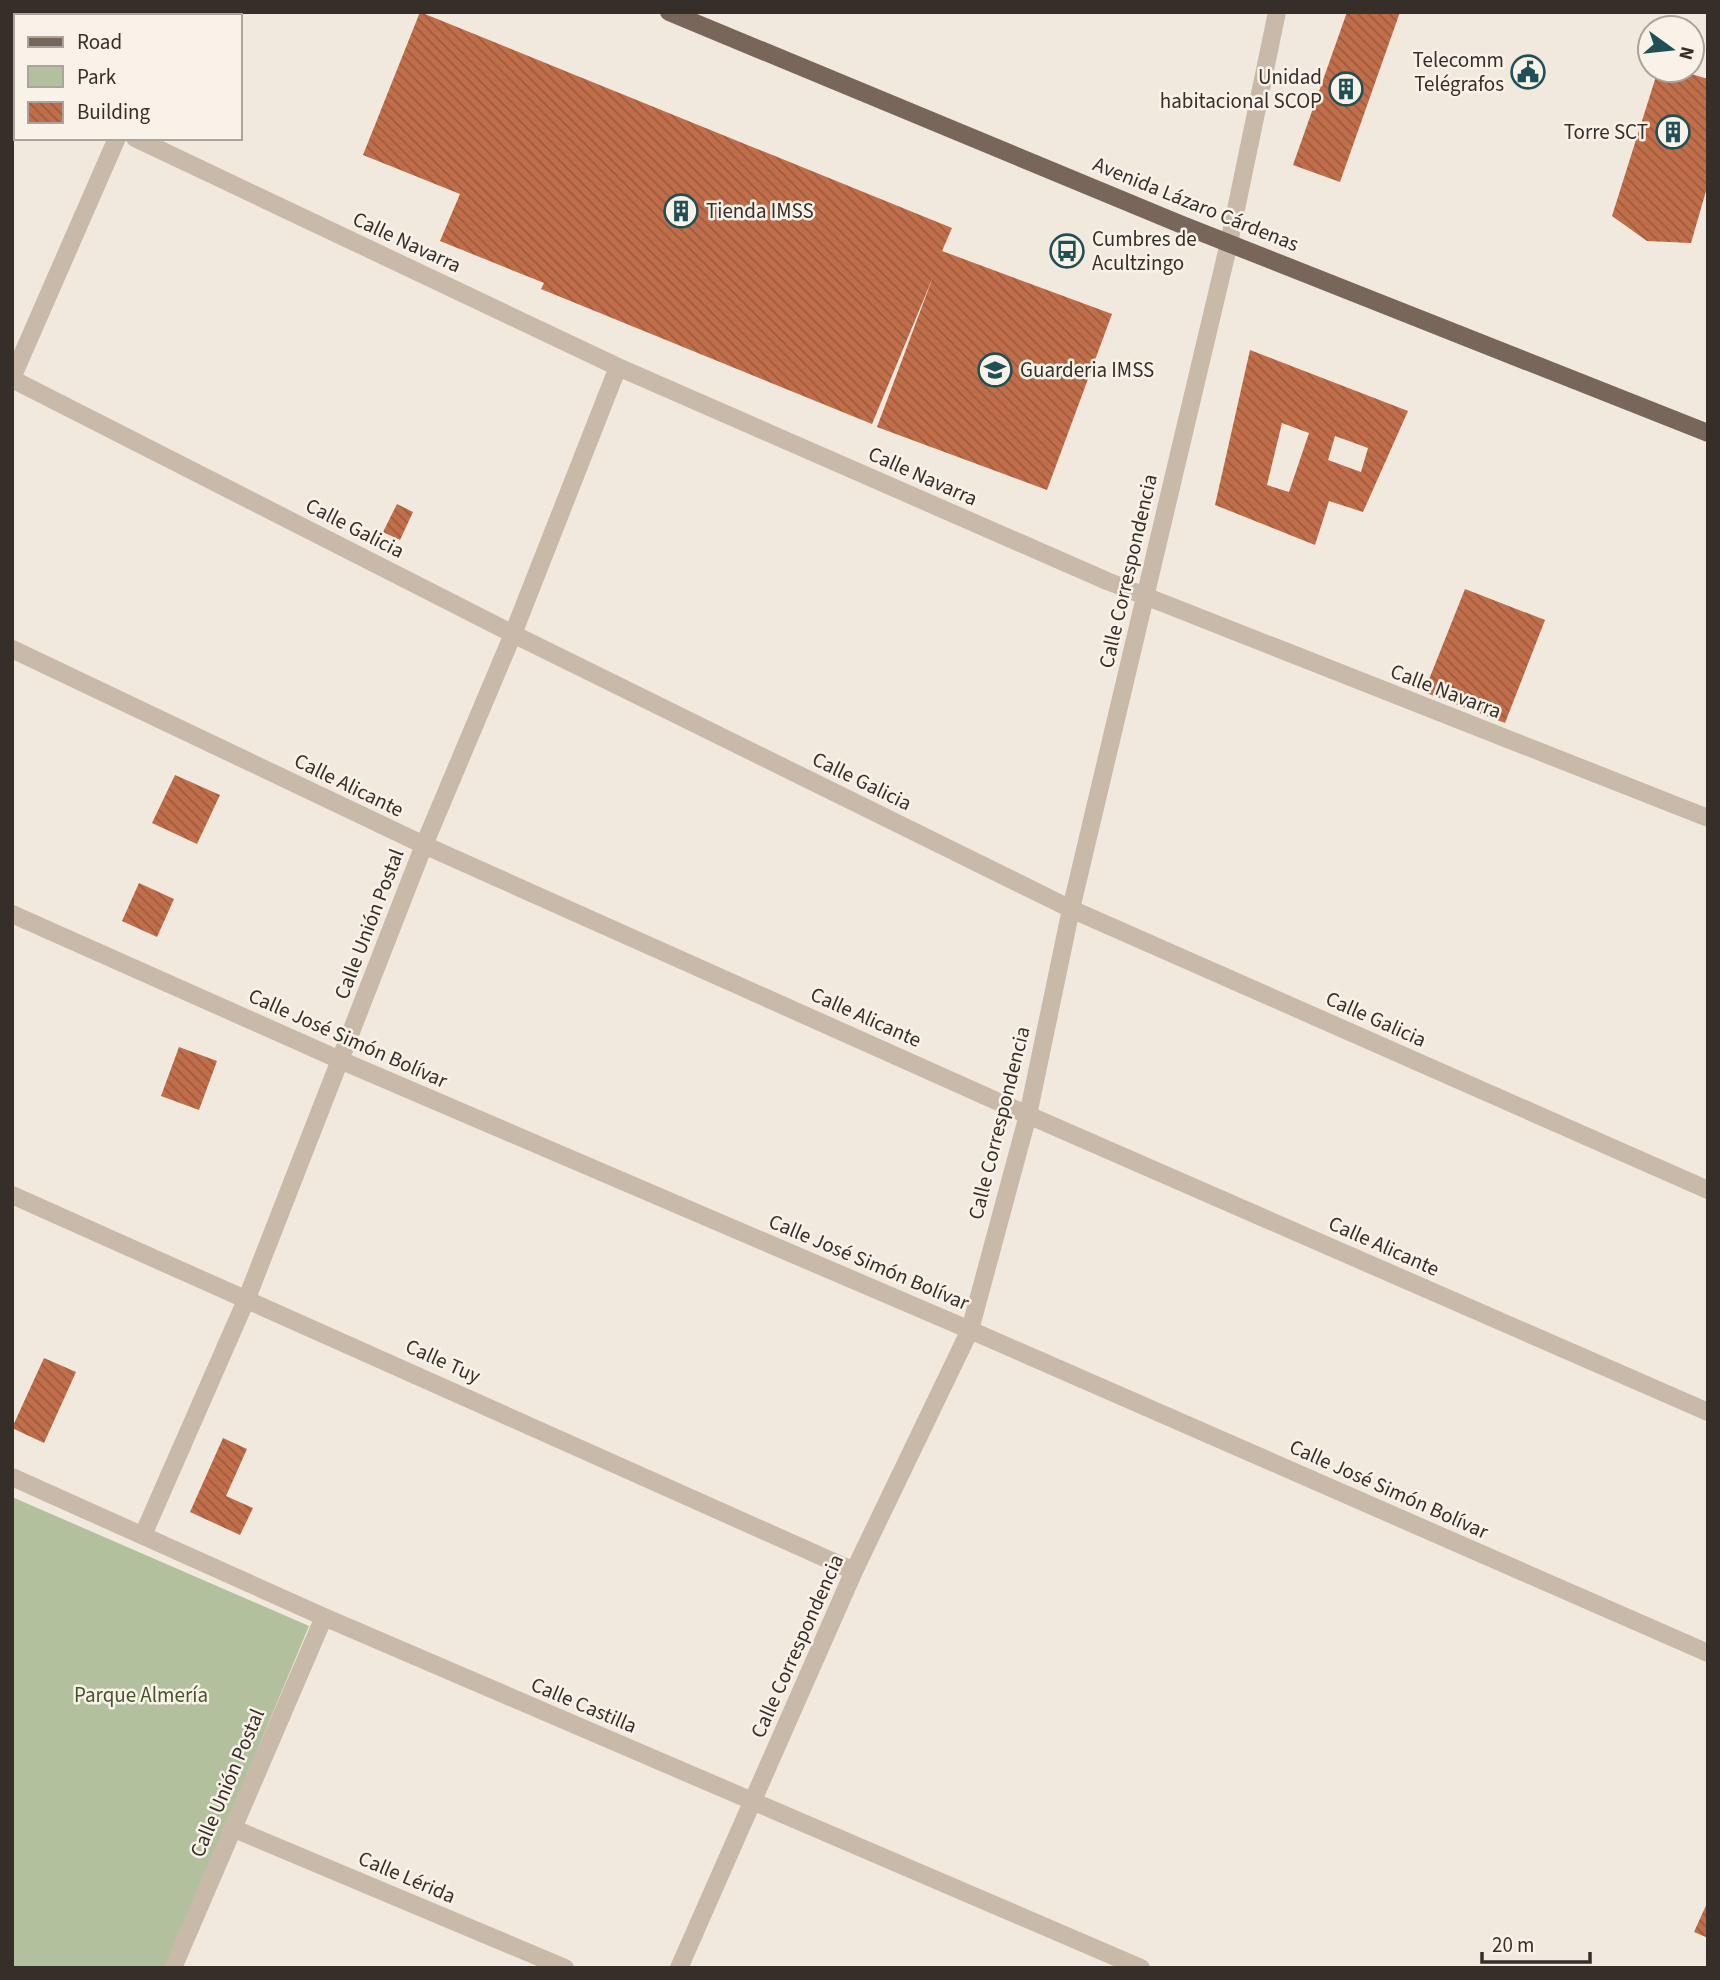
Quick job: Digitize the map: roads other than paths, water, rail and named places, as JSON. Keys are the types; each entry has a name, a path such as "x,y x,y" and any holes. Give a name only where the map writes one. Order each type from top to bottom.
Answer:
{"main road":[{"name":"Avenida Lázaro Cárdenas","path":"669,12 1229,243 1708,433"}],"street":[{"name":"Calle Correspondencia","path":"679,1968 854,1571 970,1331 1028,1115 1071,909 1229,243 1277,12"},
{"path":"12,379 116,140"},
{"name":"Calle Navarra","path":"139,140 618,367 1145,597 1708,818"},
{"name":"Calle Unión Postal","path":"143,1535 247,1298 424,845 513,634 618,367"},
{"name":"Calle Galicia","path":"12,379 513,634 1071,909 1708,1190"},
{"name":"Calle Alicante","path":"12,649 424,845 1028,1115 1708,1412"},
{"name":"Calle José Simón Bolívar","path":"12,914 340,1060 1708,1653"},
{"name":"Calle Tuy","path":"12,1195 854,1571"},
{"name":"Calle Castilla","path":"12,1477 324,1617 1141,1968"},
{"name":"Calle Unión Postal","path":"173,1968 324,1617"},
{"name":"Calle Lérida","path":"232,1828 565,1968"}],"place":[{"name":"Telecomm Telégrafos","path":"1528,72"},
{"name":"Unidad habitacional SCOP","path":"1346,89"},
{"name":"Torre SCT","path":"1673,132"},
{"name":"Tienda IMSS","path":"681,211"},
{"name":"Cumbres de Acultzingo","path":"1067,251"},
{"name":"Guarderia IMSS","path":"995,370"}],"park label":[{"name":"Parque Almería","path":"141,1695"}]}
